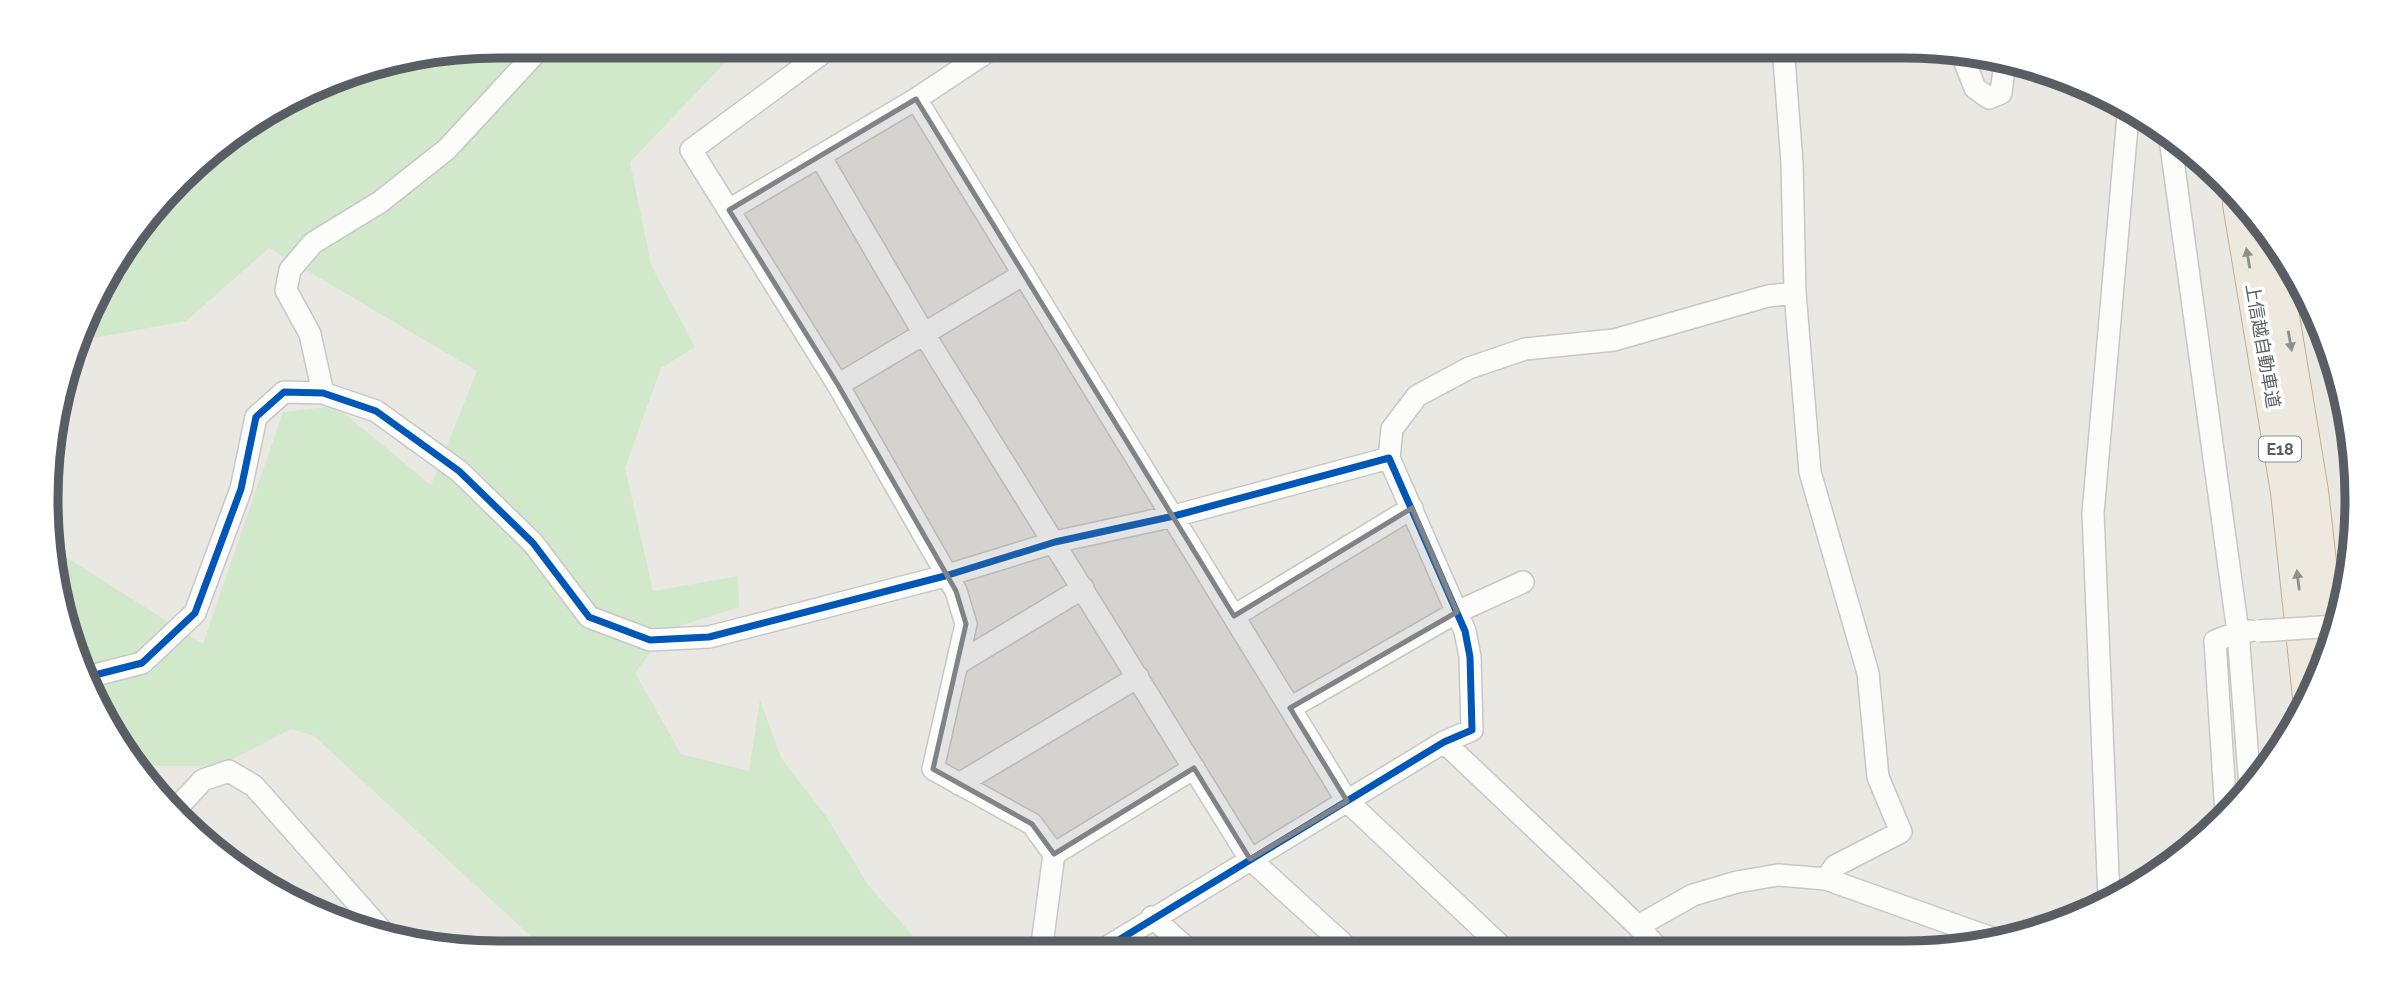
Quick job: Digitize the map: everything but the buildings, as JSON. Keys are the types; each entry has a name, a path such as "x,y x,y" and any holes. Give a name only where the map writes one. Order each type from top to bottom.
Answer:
{"highway":[{"name":"上信越自動車道","path":"2239,212 2286,492 2306,681"},
{"name":"上信越自動車道","path":"2275,260 2314,491 2328,621"}],"street":[{"path":"323,393 310,334 286,290 290,270 313,243 380,202 447,149 531,58"},
{"path":"816,58 691,150 838,384 945,576 956,591 966,624 933,769 1032,824 1054,854 1042,941"},
{"path":"729,210 916,99 978,58"},
{"path":"1784,58 1792,163 1795,293 1810,472 1868,673 1878,777 1902,832 1835,866 1826,879"},
{"path":"1965,63 1975,88 1989,98 2001,93 2004,70"},
{"path":"916,99 1348,801 1495,941"},
{"path":"2109,891 2093,513 2128,119"},
{"path":"2172,149 2248,631 2250,773"},
{"path":"820,156 924,334 1250,859 1340,941"},
{"path":"838,384 1024,274"},
{"path":"1116,941 1444,741 1472,730 1470,657 1457,612 1389,458 1392,429 1417,396 1469,368 1525,349 1614,341 1768,296 1795,293"},
{"path":"94,675 142,663 195,613 241,489 256,417 284,391 323,393 376,411 459,471 533,543 589,617 642,639 709,637 945,576 1055,542 1174,516 1389,458"},
{"path":"1234,616 1412,508"},
{"path":"1290,708 1457,612 1523,582"},
{"path":"957,664 1083,588"},
{"path":"2225,802 2215,641 2248,631 2326,627"},
{"path":"959,783 1138,677"},
{"path":"1444,741 1639,926 1652,941"},
{"path":"1054,854 1194,768"},
{"path":"180,805 203,780 229,771 254,786 373,922"},
{"path":"1639,926 1693,895 1737,882 1778,875 1826,879 1981,934"},
{"path":"1152,917 1179,941"}],"highlighted area":[{"path":"916,99 1234,616 1412,508 1457,612 1290,708 1347,801 1250,859 1194,768 1054,854 1032,824 933,769 966,624 956,591 838,385 729,210"}],"green space":[{"path":"500,58 730,58 630,162 651,265 695,347 661,368 625,468 653,591 738,576 739,607 667,630 635,673 681,754 749,771 760,700 781,758 826,816 868,885 917,941 536,941 314,736 291,729 219,766 148,766 117,720 91,669 73,614 62,555 203,644 283,412 335,406 431,485 477,371 269,248 186,321 88,339 103,304 132,254 167,208 208,167 231,149 254,132 304,103 358,81 413,66 442,62"}],"cycle path":[{"path":"94,675 142,663 195,613 241,489 256,417 284,392 323,393 376,411 459,471 533,543 589,617 650,640 709,637 945,576 1055,542 1174,516 1389,458 1465,631 1470,657 1472,730 1444,742 1117,941"}]}
